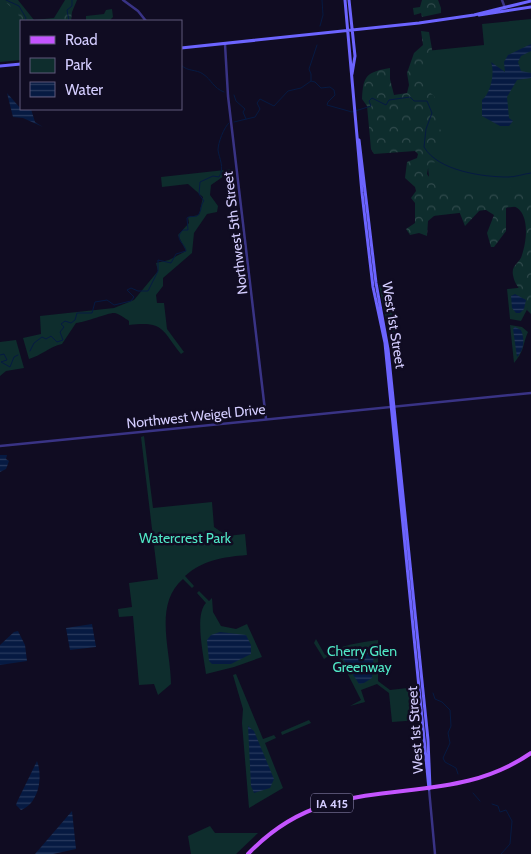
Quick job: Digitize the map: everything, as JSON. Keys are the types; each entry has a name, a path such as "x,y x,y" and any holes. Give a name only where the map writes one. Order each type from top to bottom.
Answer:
{"main road":[{"name":"West 1st Street","path":"345,0 350,31"},
{"name":"West 1st Street","path":"349,0 352,80 362,192 373,286 384,338 392,407 429,789"},
{"path":"182,48 350,31 474,15 505,9 531,1"},
{"path":"505,9 531,7"},
{"path":"0,66 20,64"},
{"name":"IA 415","path":"248,854 278,828 325,805 357,798 429,789 480,779 508,767 531,752"}],"street":[{"path":"123,0 138,11 145,20"},
{"path":"502,0 505,9"},
{"name":"Northwest 5th Street","path":"225,44 228,96 266,419"},
{"name":"Northwest Weigel Drive","path":"0,446 531,393"},
{"path":"429,789 435,854"}],"green space":[{"path":"0,0 18,0 34,20 20,20 20,60 0,62"},
{"path":"3,0 14,0 32,20 20,20 18,13"},
{"path":"65,0 76,0 65,20 34,20 54,18"},
{"path":"68,0 77,0 71,20 58,20"},
{"path":"422,0 438,0 441,13 422,17 421,13 414,15 413,8 420,7"},
{"path":"112,9 113,17 110,20 86,20 86,16 104,14 106,10"},
{"path":"531,19 531,205 433,216 416,52 484,45 482,24"},
{"path":"421,31 429,32 433,55 432,59 424,65 426,89 434,96 439,110 439,127 446,141 441,144 431,143 431,150 441,159 439,162 429,163 427,174 439,185 456,192 483,194 512,188 524,190 526,204 531,200 531,314 527,310 527,299 517,286 513,275 514,266 521,258 524,249 526,234 526,226 521,212 510,205 506,208 506,231 494,247 491,247 487,233 494,215 486,210 480,210 465,226 459,211 451,212 449,209 440,211 428,221 427,236 419,233 410,235 406,229 415,223 415,203 411,198 416,191 415,187 405,178 407,162 417,158 418,154 415,151 374,154 371,149 367,106 362,99 365,80 371,73 390,68 390,79 394,95 407,93 409,85 407,73 414,53 423,45"},
{"path":"234,169 235,175 224,176 211,185 210,195 218,206 217,212 207,214 194,233 192,253 163,278 163,286 156,295 157,303 164,303 167,329 184,352 181,354 165,333 156,326 149,324 129,325 129,321 118,314 112,313 76,323 62,344 29,359 23,338 41,334 40,316 114,308 134,300 158,271 156,263 169,260 186,251 178,235 189,223 188,217 199,215 203,197 188,184 162,187 161,177"},
{"path":"392,283 398,332 389,334 379,285"},
{"path":"526,287 531,302 521,321 510,319 507,289"},
{"path":"510,325 522,327 528,332 522,351 514,363"},
{"path":"16,340 24,368 6,371 0,376 0,342"},
{"name":"Watercrest Park","path":"144,436 153,508 212,502 214,527 227,536 245,534 247,555 222,558 199,566 185,576 194,586 192,588 183,579 174,590 168,602 166,615 171,684 158,695 154,684 139,685 133,616 119,617 118,609 132,607 129,583 158,579 141,437"},
{"path":"199,591 209,601 212,598 213,612 221,626 236,629 247,624 262,657 206,674 200,626 202,609 206,603 197,593"},
{"name":"Cherry Glen Greenway","path":"316,639 325,655 344,646 378,640 378,681 390,690 416,687 419,720 392,722 389,693 377,684 361,690 365,702 350,706 361,700 336,651 324,659 314,643"},
{"path":"236,674 263,739 274,735 276,738 265,743 283,788 249,808 242,723 243,709 233,675"},
{"path":"309,720 311,723 282,735 281,732"},
{"path":"210,826 215,833 258,833 236,854 191,854 188,836"}],"water":[{"path":"531,44 531,51 521,56 518,62 521,71 531,73 531,78 517,80 507,97 509,118 513,121 509,126 500,126 482,116 482,100 488,93 493,71 491,62 505,72 504,62 508,55"},
{"path":"7,93 20,110 31,110 35,122 43,127 23,118 13,117"},
{"path":"515,294 526,300 524,309 520,313 516,313 512,308 511,296"},
{"path":"515,327 521,330 523,341 521,351 517,357 513,329"},
{"path":"0,455 7,455 6,459 9,461 6,469 0,472"},
{"path":"92,624 96,647 70,650 66,628"},
{"path":"18,631 25,645 27,661 0,665 0,645 14,632"},
{"path":"220,632 246,635 251,645 251,654 231,664 212,664 209,661 207,640 211,635"},
{"path":"372,647 374,651 372,678 359,684 343,659 342,652 349,648"},
{"path":"248,726 254,731 274,779 270,788 254,793 251,786"},
{"path":"37,761 40,774 36,796 27,807 21,810 16,805"},
{"path":"72,811 76,849 53,854 35,854"}],"waterway":[{"path":"6,0 19,6 25,20"},
{"path":"69,20 67,10 72,6 72,0"},
{"path":"320,26 323,15 322,0"},
{"path":"311,81 309,69 317,45"},
{"path":"182,66 186,69 203,74 217,88 224,92"},
{"path":"234,122 255,117 260,109 257,103 260,99 274,106 288,91 301,88 311,81 321,88 330,87 334,90 335,95 327,105 352,112 371,106 369,101 372,98 386,105 389,100 410,97 414,101 427,101 432,113 426,129 424,147 440,162 462,171 486,176 511,177 531,173"},
{"path":"234,95 236,101 245,109 243,112 246,119"},
{"path":"30,351 34,343 42,337 46,339 51,336 57,342 63,340 60,332 64,327 61,324 65,321 71,323 75,320 77,313 92,313 95,302 107,300 114,305 131,301 134,297 127,290 131,288 138,291 148,291 158,271 158,260 171,263 176,254 186,251 180,241 180,233 183,230 188,230 187,218 197,216 200,212 204,201 199,194 200,182 213,176 219,177 221,174 222,167 218,147 223,131 229,123"},
{"path":"0,355 4,354 7,360 1,362 10,367 14,357 18,355"},
{"path":"433,693 435,699 442,702 450,710 451,726 448,733 450,743 443,758 445,762 456,768 458,774"},
{"path":"473,793 480,801"},
{"path":"492,804 498,806 500,812 506,810 512,821 510,844 501,854"}]}
